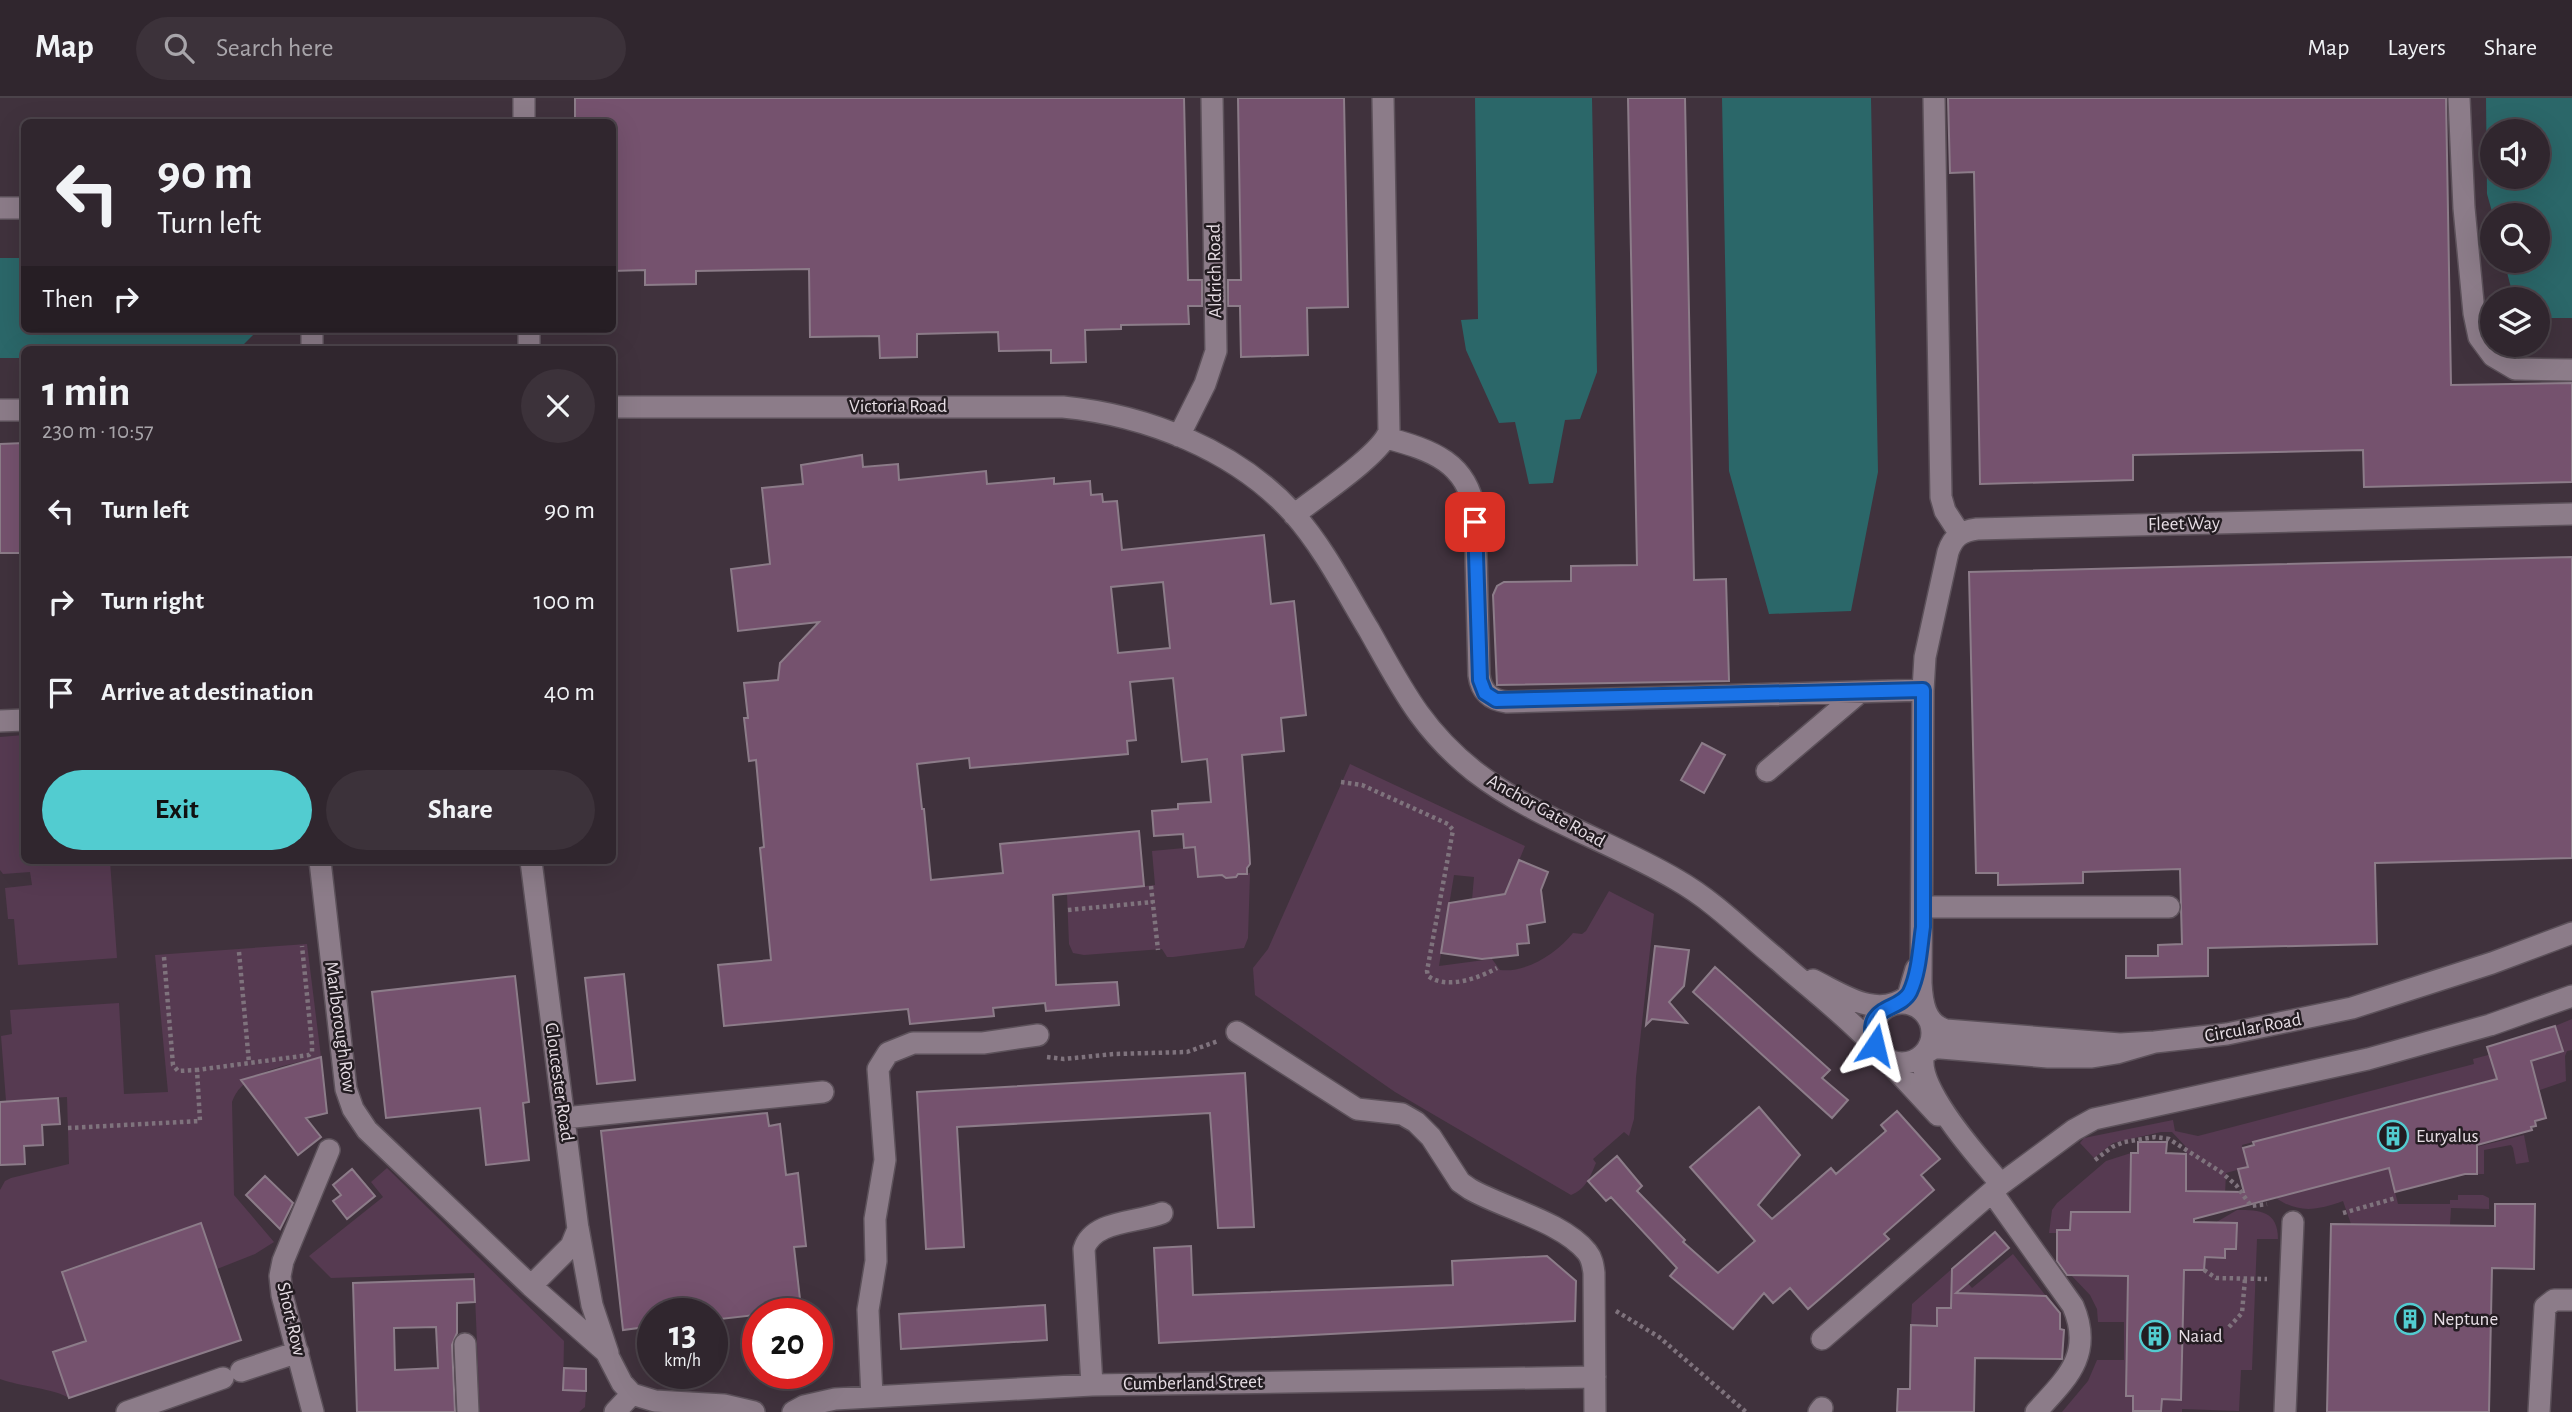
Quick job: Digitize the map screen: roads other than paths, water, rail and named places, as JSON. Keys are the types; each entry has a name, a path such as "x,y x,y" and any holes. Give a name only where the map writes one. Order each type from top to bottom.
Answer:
{"street":[{"path":"524,98 524,119"},
{"name":"Aldrich Road","path":"1179,436 1205,384 1216,351 1212,98"},
{"path":"1294,515 1374,452 1387,438 1390,405 1383,98"},
{"path":"1934,98 1941,497 1945,510 1960,534 1954,539 1948,552 1925,657 1921,991 1932,1027 1932,1038 1924,1054 1924,1067 1938,1102 2067,1297 2078,1320 2078,1354 2074,1367 2036,1412"},
{"path":"2459,98 2464,208 2474,313 2479,337 2493,356 2515,369 2572,370"},
{"path":"0,208 21,208"},
{"name":"Victoria Road","path":"616,407 1063,407 1106,413 1179,436"},
{"path":"0,410 21,410"},
{"name":"Anchor Gate Road","path":"1179,436 1240,470 1294,515 1332,566 1415,711 1453,752 1511,796 1567,827 1678,880 1719,910 1857,1027 1962,1138"},
{"path":"1387,438 1438,455 1456,470 1470,490 1475,514 1480,680 1485,693 1496,700 1923,690"},
{"name":"Fleet Way","path":"1960,534 1977,529 2572,514"},
{"path":"1767,771 1860,692"},
{"path":"0,720 21,720"},
{"name":"Marlborough Row","path":"320,864 345,1077 353,1109 372,1136 608,1355"},
{"name":"Gloucester Road","path":"531,864 577,1235 571,1246 531,1286"},
{"path":"1923,917 2169,907"},
{"path":"1923,917 1911,990 1905,998 1880,1012 1874,1021 1873,1039 1880,1052 1892,1061 1903,1063 1924,1054"},
{"name":"Circular Road","path":"1924,1054 1934,1048 1941,1048 2048,1057 2092,1057 2117,1054 2155,1042 2227,1034 2352,1008 2492,963 2572,933"},
{"path":"1780,962 1865,1005 1910,1004 1920,1008 1935,1025 1946,1030 2120,1044 2155,1042"},
{"path":"1822,1339 1996,1188 2074,1130 2100,1116 2276,1081 2368,1059 2490,1025 2572,996"},
{"path":"1237,1032 1357,1109 1402,1114 1424,1128 1460,1182 1544,1222 1586,1251 1592,1259 1594,1273 1595,1412"},
{"path":"872,1397 868,1310 876,1261 875,1219 885,1160 878,1069 888,1053 913,1043 984,1042 1038,1035"},
{"path":"564,1118 823,1092"},
{"name":"Short Row","path":"313,1412 282,1295 280,1276 329,1150"},
{"path":"1092,1385 1084,1249 1087,1240 1094,1233 1111,1226 1162,1213"},
{"path":"577,1221 592,1305 608,1355 622,1383 632,1394 655,1401 724,1405 754,1412"},
{"path":"2285,1412 2293,1222"},
{"path":"2539,1412 2545,1307 2554,1300 2572,1300"},
{"path":"465,1344 468,1412"},
{"path":"127,1412 298,1352"},
{"name":"Cumberland Street","path":"793,1412 823,1401 1092,1385 1595,1377"},
{"path":"615,1412 632,1394"}],"water":[{"path":"1475,98 1592,98 1597,372 1580,419 1565,420 1553,483 1529,484 1515,422 1499,423 1466,350 1461,320 1478,319"},
{"path":"1722,98 1871,98 1878,472 1851,611 1769,614 1729,471"},
{"path":"2486,98 2572,98 2572,318 2550,318 2550,287 2511,287 2507,273 2550,273 2550,203 2490,203 2487,189 2550,189 2550,119 2486,119"},
{"path":"0,258 21,258 21,333 255,333 241,346 21,346 21,358 0,358"}],"place":[{"name":"Euryalus","path":"2393,1136"},
{"name":"Neptune","path":"2410,1319"},
{"name":"Naiad","path":"2155,1336"}]}
